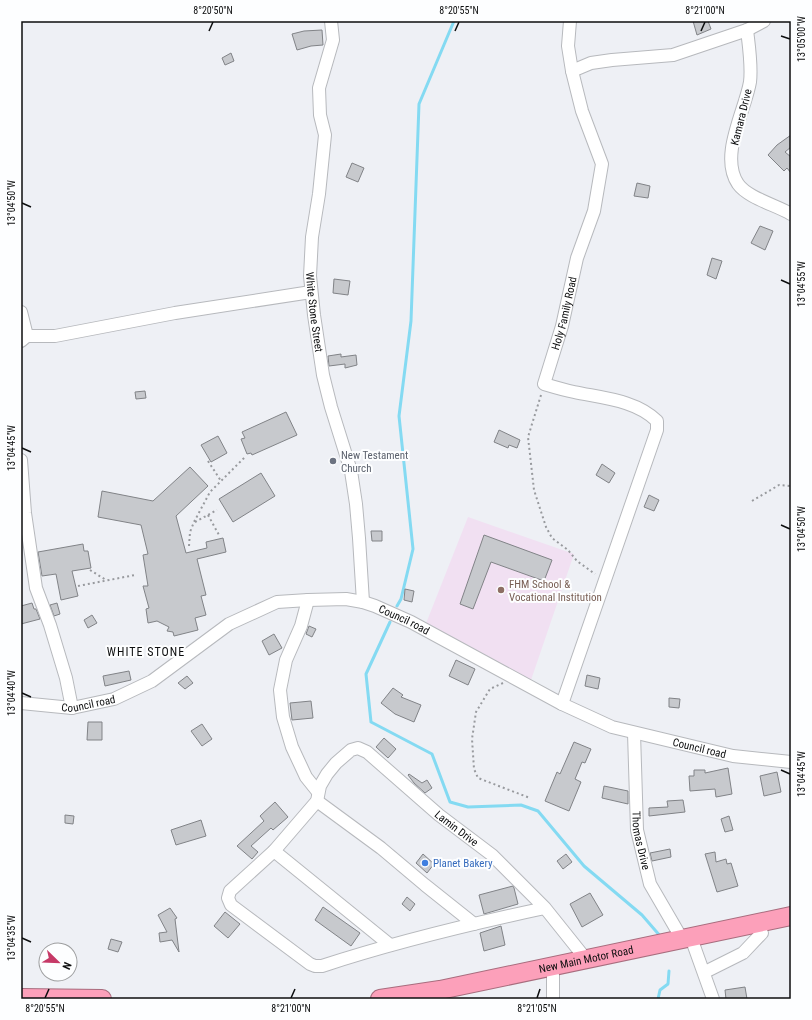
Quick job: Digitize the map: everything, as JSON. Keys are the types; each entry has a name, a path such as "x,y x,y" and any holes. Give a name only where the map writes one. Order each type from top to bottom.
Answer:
{"highway":[{"name":"New Main Motor Road","path":"442,999 553,975 791,916"},
{"name":"New Main Motor Road","path":"380,999 440,990 585,958 791,928"},
{"path":"21,998 102,999"}],"street":[{"name":"White Stone Street","path":"331,21 333,40 320,88 320,114 325,134 320,194 312,237 310,276 323,375 331,408 351,471 356,504 363,602"},
{"name":"Holy Family Road","path":"544,384 562,326 577,258 594,211 602,164 582,111 572,71 568,46 570,21"},
{"path":"572,71 592,63 673,55 747,30 764,21"},
{"name":"Kamara Drive","path":"747,30 750,81 733,139 733,172 738,183 744,190 791,214"},
{"path":"21,312 24,338 56,336 175,313 311,292"},
{"path":"544,384 572,392 617,401 636,407 650,415 656,421 657,430 562,704"},
{"path":"21,460 25,513 36,588 50,626 72,708"},
{"name":"Council road","path":"21,703 72,708 114,699 152,681 229,624 277,602 346,599 363,602 410,622 562,704 612,726 634,733 733,756 791,762"},
{"path":"308,600 301,626 286,660 280,690 284,717 292,747 306,777 317,796 382,848 424,885 474,924"},
{"name":"Thomas Drive","path":"634,733 638,830 650,884 688,942 704,972 713,999"},
{"name":"Lamin Drive","path":"317,796 320,786 336,763 351,750 358,748 367,752 439,814 492,855 545,908 585,958"},
{"path":"317,796 274,851 230,891 228,898 231,905 310,964 315,966 390,945 545,908"},
{"path":"274,851 390,945"},
{"path":"704,972 744,953 762,933"},
{"path":"553,975 553,999"}],"path":[{"path":"544,384 528,437 534,490 546,526 552,538 568,550 577,561 605,580"},
{"path":"189,546 190,532 210,492 245,457"},
{"path":"208,461 221,481"},
{"path":"752,501 779,485 791,486"},
{"path":"194,522 217,510"},
{"path":"208,515 219,535"},
{"path":"90,570 107,580"},
{"path":"78,586 135,575"},
{"path":"513,678 490,689 476,712 472,739 474,769 478,778 530,798"}],"shaded area":[{"name":"FHM School & Vocational Institution","path":"468,517 574,554 530,683 425,626"}],"building":[{"path":"693,21 708,21 711,29 697,35"},
{"path":"322,30 323,45 311,46 297,50 292,34 304,31"},
{"path":"231,53 234,61 225,65 222,58"},
{"path":"791,135 791,147 785,152 791,157 791,173 787,168 784,171 768,155 777,145"},
{"path":"352,163 364,168 358,182 346,177"},
{"path":"637,183 650,186 648,198 634,196"},
{"path":"760,226 773,231 765,250 751,243"},
{"path":"712,258 722,261 716,279 707,275"},
{"path":"334,279 350,281 348,295 333,293"},
{"path":"341,354 341,357 356,355 357,365 345,368 345,364 329,366 328,356"},
{"path":"145,391 146,398 136,399 135,392"},
{"path":"286,412 297,435 252,455 251,453 247,454 241,439 245,438 242,432"},
{"path":"499,430 520,440 517,448 509,445 508,448 494,442"},
{"path":"218,436 227,453 211,462 201,445"},
{"path":"602,464 615,473 609,483 596,475"},
{"path":"190,467 208,486 176,516 186,553 207,548 206,542 223,538 226,552 197,559 206,595 201,596 206,615 195,618 198,630 174,636 173,632 167,631 169,627 157,621 148,623 146,609 149,608 143,586 148,586 143,555 148,554 141,525 98,517 102,491 153,501"},
{"path":"261,473 275,496 233,522 219,499"},
{"path":"649,495 659,500 654,511 644,507"},
{"path":"371,531 382,531 382,541 372,541"},
{"path":"484,535 552,560 544,581 491,562 473,609 460,604"},
{"path":"83,544 84,551 88,551 91,568 72,571 78,596 61,600 56,574 42,576 38,552"},
{"path":"405,589 414,591 412,602 404,600"},
{"path":"32,603 40,619 21,624 21,606"},
{"path":"57,603 60,614 54,616 50,605"},
{"path":"92,615 97,623 88,628 84,620"},
{"path":"309,626 316,629 312,637 306,634"},
{"path":"274,634 282,648 269,655 262,641"},
{"path":"456,660 475,669 468,685 449,676"},
{"path":"129,671 131,680 105,686 103,676"},
{"path":"587,675 600,678 598,689 585,686"},
{"path":"187,676 193,683 185,689 178,683"},
{"path":"393,688 403,695 401,697 421,705 414,722 395,714 381,703"},
{"path":"669,698 680,699 679,708 669,707"},
{"path":"311,701 313,718 292,720 290,703"},
{"path":"88,722 102,722 102,740 87,740"},
{"path":"202,724 212,739 202,746 191,731"},
{"path":"384,738 396,749 388,758 376,747"},
{"path":"574,742 591,749 585,763 582,762 575,779 581,782 569,811 545,801 557,772 560,774"},
{"path":"728,768 732,794 716,797 715,789 690,791 689,776 694,776 694,770 705,770 705,773"},
{"path":"777,772 781,792 764,796 760,776"},
{"path":"409,774 422,783 427,780 432,788 425,793 414,783 408,775"},
{"path":"604,786 628,791 628,804 602,798"},
{"path":"683,800 685,812 649,816 649,808 668,807 667,801"},
{"path":"275,802 288,817 273,830 271,828 251,846 258,852 252,859 237,846 264,821 260,816"},
{"path":"65,815 74,816 73,824 65,823"},
{"path":"729,816 733,830 725,832 721,819"},
{"path":"201,820 206,836 176,845 171,830"},
{"path":"670,849 671,857 652,861 650,853"},
{"path":"715,852 716,862 726,859 727,864 731,863 738,886 717,892 705,854"},
{"name":"Planet Bakery","path":"423,854 434,864 427,873 416,863"},
{"path":"566,854 572,862 563,869 557,861"},
{"path":"513,886 518,904 484,914 479,895"},
{"path":"590,893 603,915 582,927 570,904"},
{"path":"407,897 415,904 410,911 402,904"},
{"path":"323,907 360,933 351,946 315,920"},
{"path":"170,908 177,918 175,919 179,952 172,940 160,942 159,933 167,932 158,915"},
{"path":"225,912 240,924 228,938 214,926"},
{"path":"501,926 505,945 484,951 480,933"},
{"path":"111,939 122,942 118,952 108,949"},
{"path":"745,987 747,999 726,999 725,990"}],"waterway":[{"path":"397,606 401,599 413,549 399,416 411,321 419,104 454,21"},
{"path":"390,622 366,674 371,722 432,754 450,802 468,807 521,805 538,811 584,866 642,915 661,937"},
{"path":"658,999 660,990 668,984 669,971"}],"place":[{"name":"New Testament Church","path":"333,461"},
{"name":"FHM School & Vocational Institution","path":"501,590"},
{"name":"Planet Bakery","path":"425,863"}],"district":[{"name":"WHITE STONE","path":"146,652"}]}
